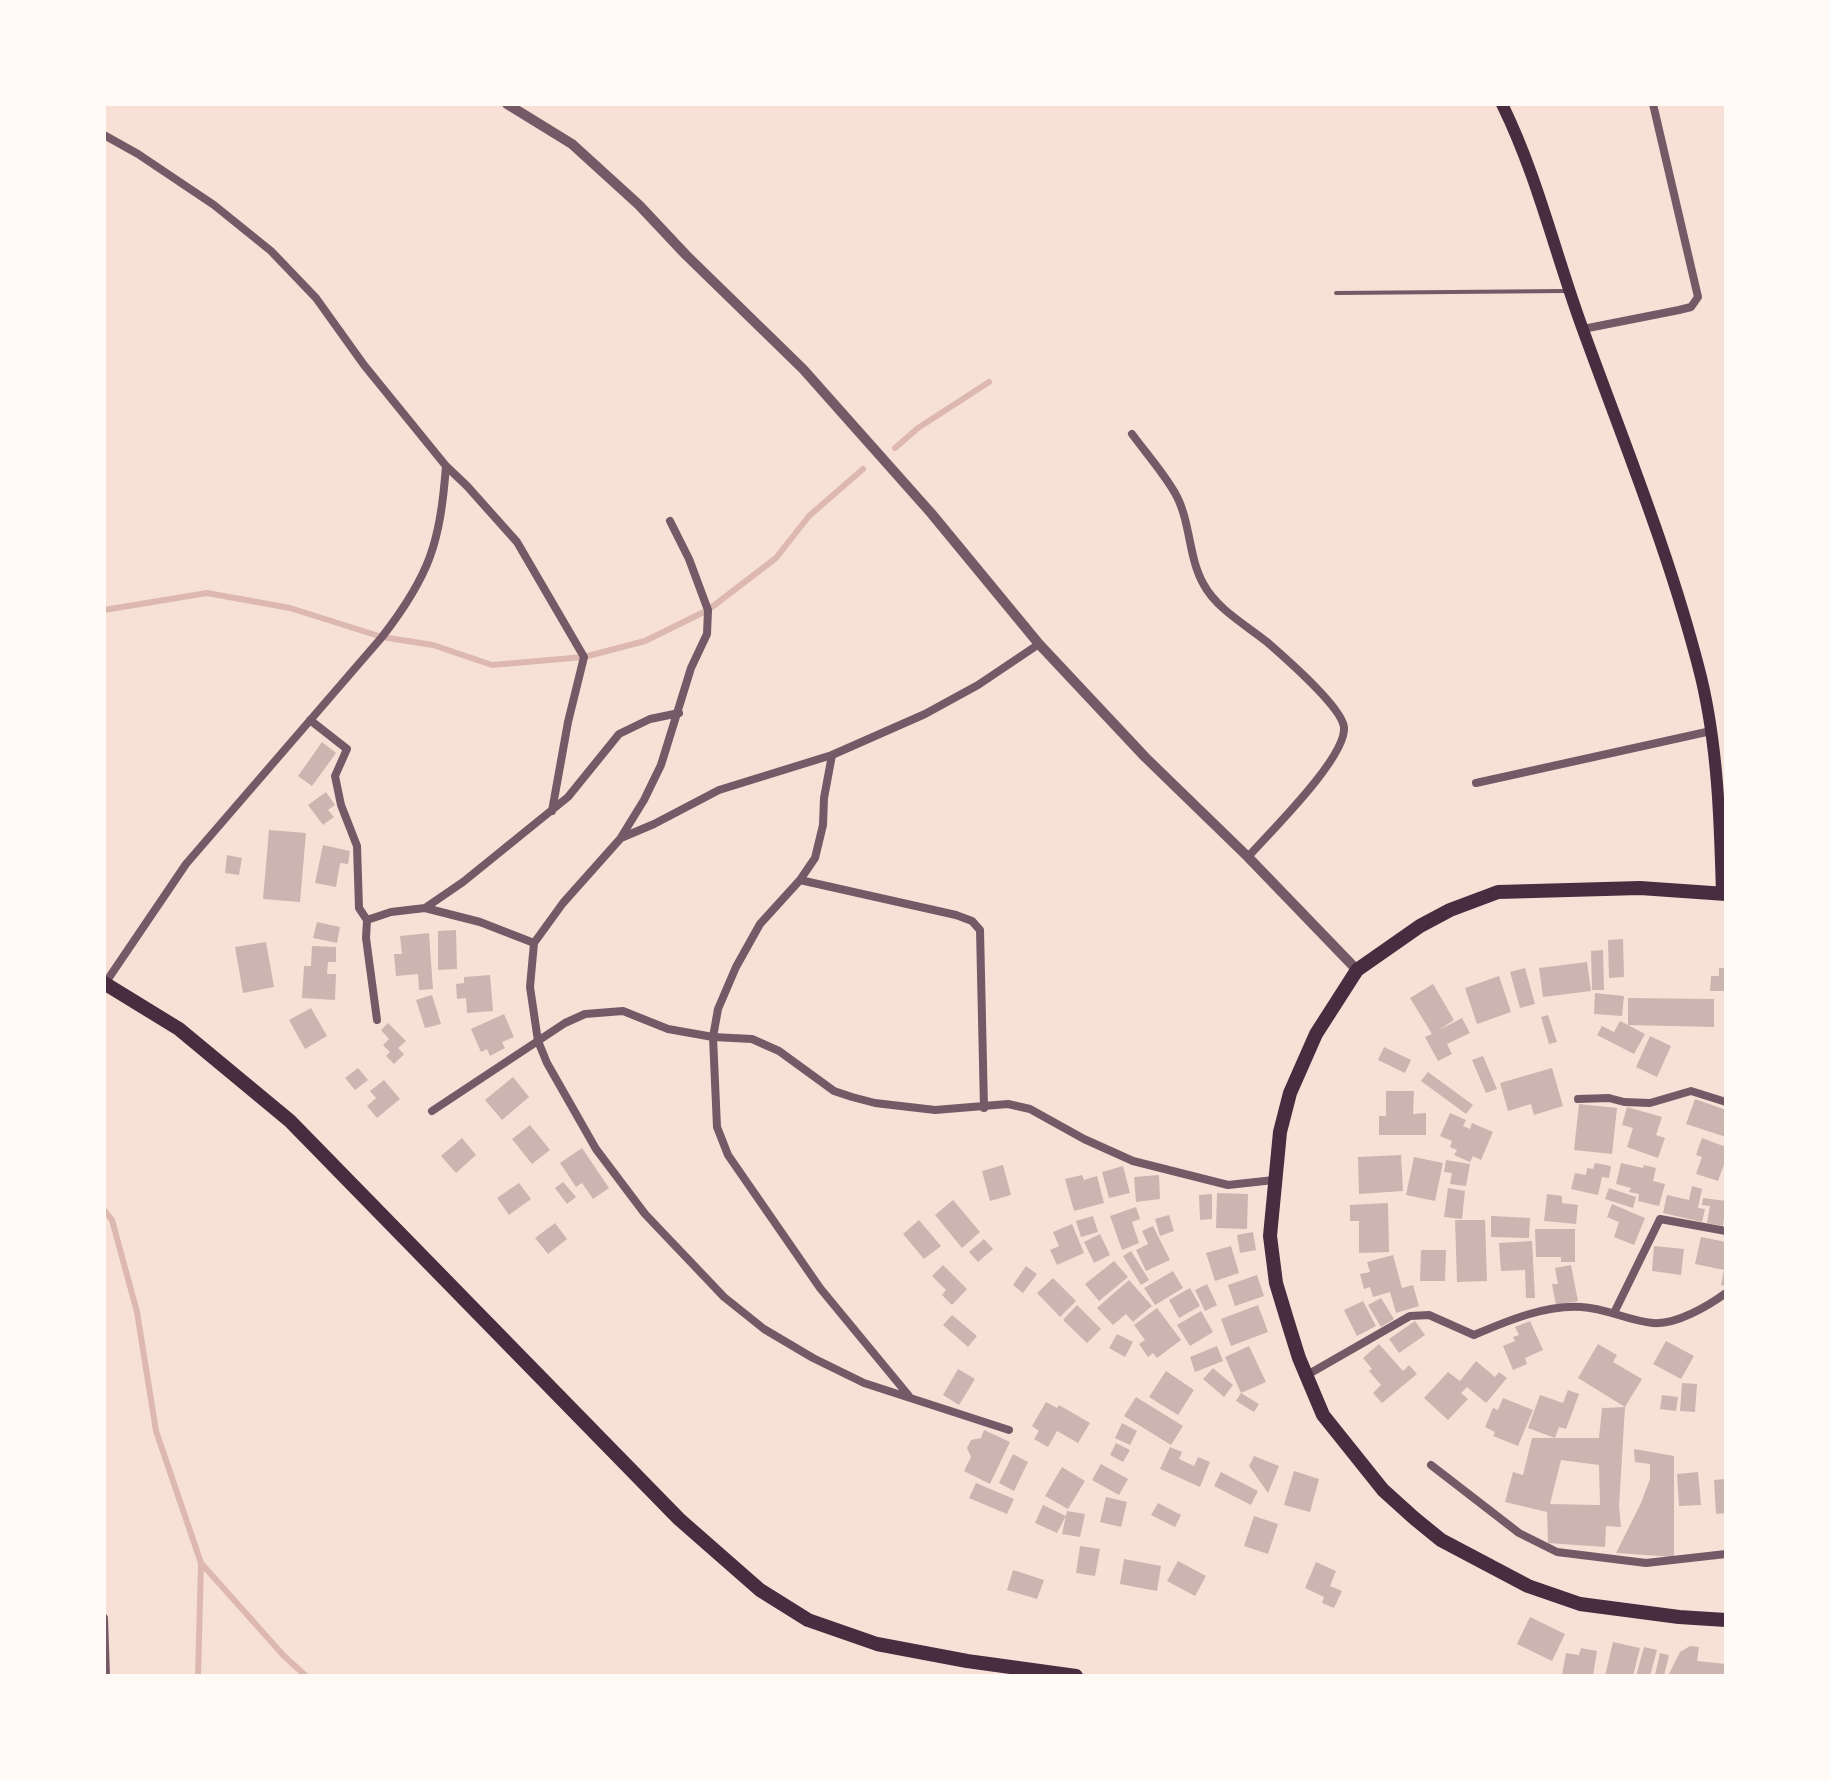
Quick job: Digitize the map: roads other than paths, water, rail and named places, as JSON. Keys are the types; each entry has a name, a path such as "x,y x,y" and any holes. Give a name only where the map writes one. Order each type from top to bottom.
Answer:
{"highway":[{"path":"1724,894 1640,888 1498,892 1450,910 1420,926 1357,970 1316,1034 1290,1093 1280,1132 1270,1236 1276,1283 1323,1415 1383,1490 1441,1540 1528,1586 1580,1604 1726,1620"},
{"path":"104,984 179,1029 290,1121 679,1519 760,1590 808,1620 877,1644 967,1661 1076,1676"}],"main road":[{"path":"1502,104 1547,219 1569,291 1655,523 1701,677 1711,731 1720,815 1724,894"}],"street":[{"path":"507,104 572,144 639,205 803,369 931,513 1039,644 1145,757 1248,857 1357,970"},
{"path":"1583,329 1691,307 1698,297 1653,104"},
{"path":"104,135 214,205 271,251 316,298 364,365 446,466 517,542 584,657 568,722 552,811"},
{"path":"1132,434 1175,493 1203,585 1217,602 1269,643 1320,692 1340,716 1344,728 1339,751 1248,857"},
{"path":"104,984 186,864 411,600 431,557 442,518 446,466"},
{"path":"670,521 689,559 708,610 707,634 691,668 661,765 644,800 620,839 563,903 534,943 530,987 538,1041 547,1063 596,1149 645,1214 724,1297 764,1329 864,1383 1009,1430"},
{"path":"620,839 719,790 832,755 925,714 978,685 1039,644"},
{"path":"425,908 463,882 552,811 579,785 619,734 650,719 679,713"},
{"path":"310,720 347,749 335,776 341,805 357,846 359,908 367,920 366,938 377,1020"},
{"path":"1476,783 1711,731"},
{"path":"832,755 824,798 823,825 815,858 800,880 760,924 718,1009 713,1037 717,1127 728,1155 820,1288 909,1397"},
{"path":"800,880 956,915 972,921 980,930 984,1108"},
{"path":"367,920 391,912 425,908 480,922 534,943"},
{"path":"432,1111 575,1019 604,1011 623,1011 668,1029 713,1037 752,1039 779,1051 834,1091 875,1103 935,1110 1008,1104 1030,1109 1084,1139 1133,1161 1228,1185 1274,1180"},
{"path":"1578,1099 1609,1098 1650,1103 1691,1091 1726,1102"},
{"path":"1614,1313 1660,1219 1726,1231"},
{"path":"1307,1375 1410,1316 1429,1315 1474,1335 1556,1308 1582,1307 1652,1323 1668,1322 1726,1293"},
{"path":"1431,1465 1519,1533 1557,1552 1646,1563 1726,1554"},
{"path":"104,1618 106,1676"}],"lane":[{"path":"1336,293 1569,291"}],"waterway":[{"path":"895,448 918,428 989,382"},
{"path":"104,610 207,593 290,608 382,637 433,645 492,665 584,657 645,641 708,610 776,558 809,516 863,469"},
{"path":"104,1210 112,1220 137,1312 156,1431 201,1563 284,1656 306,1676"},
{"path":"198,1676 201,1564"}]}
